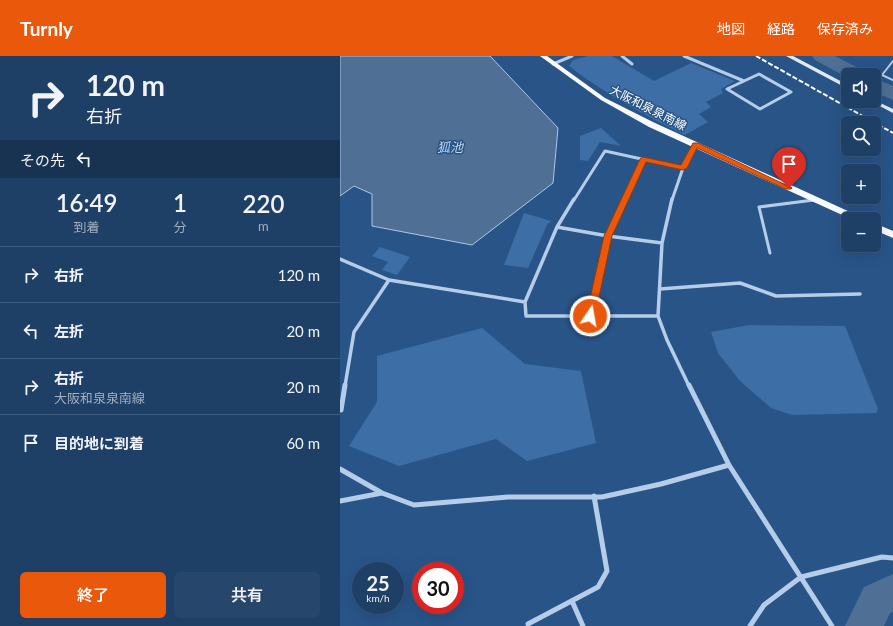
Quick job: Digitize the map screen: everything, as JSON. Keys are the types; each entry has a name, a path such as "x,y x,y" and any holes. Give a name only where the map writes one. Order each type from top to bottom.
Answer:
{"main road":[{"name":"大阪和泉泉南線","path":"543,56 603,99 652,125 842,212"},
{"path":"881,229 893,235"}],"street":[{"path":"553,64 572,56"},
{"path":"624,56 632,64"},
{"path":"684,56 744,80 759,74 791,92 760,109 727,89 744,80"},
{"path":"789,56 841,83"},
{"path":"881,105 893,112"},
{"path":"696,145 683,168 671,202 662,243 658,316 674,354 729,465 830,624"},
{"path":"658,316 526,316 525,302 557,226 605,151 683,168"},
{"path":"590,316 608,236 643,159"},
{"path":"557,226 608,236 662,243"},
{"path":"340,259 389,280 525,302"},
{"path":"340,411 354,332 389,280"},
{"path":"660,289 740,283 776,296 860,294"},
{"path":"340,469 382,493 414,505 508,497 602,496 661,484 729,465"},
{"path":"340,501 382,493"},
{"path":"528,624 598,587 607,571 594,496"},
{"path":"750,626 764,605 801,577 882,557 893,558"},
{"path":"572,601 583,626"}],"lane":[{"path":"893,61 882,75 893,80"},
{"path":"770,253 759,207 815,200"}],"shaded area":[{"path":"588,56 612,56 654,81 691,63 735,81 721,89 723,93 706,102 711,107 699,114 708,122 685,135 625,104 569,66 573,60"},
{"path":"601,128 621,146 600,142 588,161 580,160 580,136"},
{"path":"524,213 551,221 547,225 528,268 504,265"},
{"path":"380,247 410,257 397,275 382,270 388,262 372,256"},
{"path":"749,325 845,326 878,409 876,413 792,415 771,408 740,381 718,353 711,332"},
{"path":"482,328 525,364 581,371 596,443 527,461 496,439 399,466 349,446 377,402 377,356"}],"water":[{"name":"狐池","path":"340,56 490,56 558,128 553,183 472,245 372,226 372,194 354,186 340,196"}],"waterway":[{"path":"821,56 844,68"},
{"path":"881,88 893,94"},
{"path":"864,626 877,600 893,593"}],"railway":[{"path":"756,56 893,133"}],"route":[{"path":"590,316 608,236 643,159 683,168 696,145 789,188"}]}
